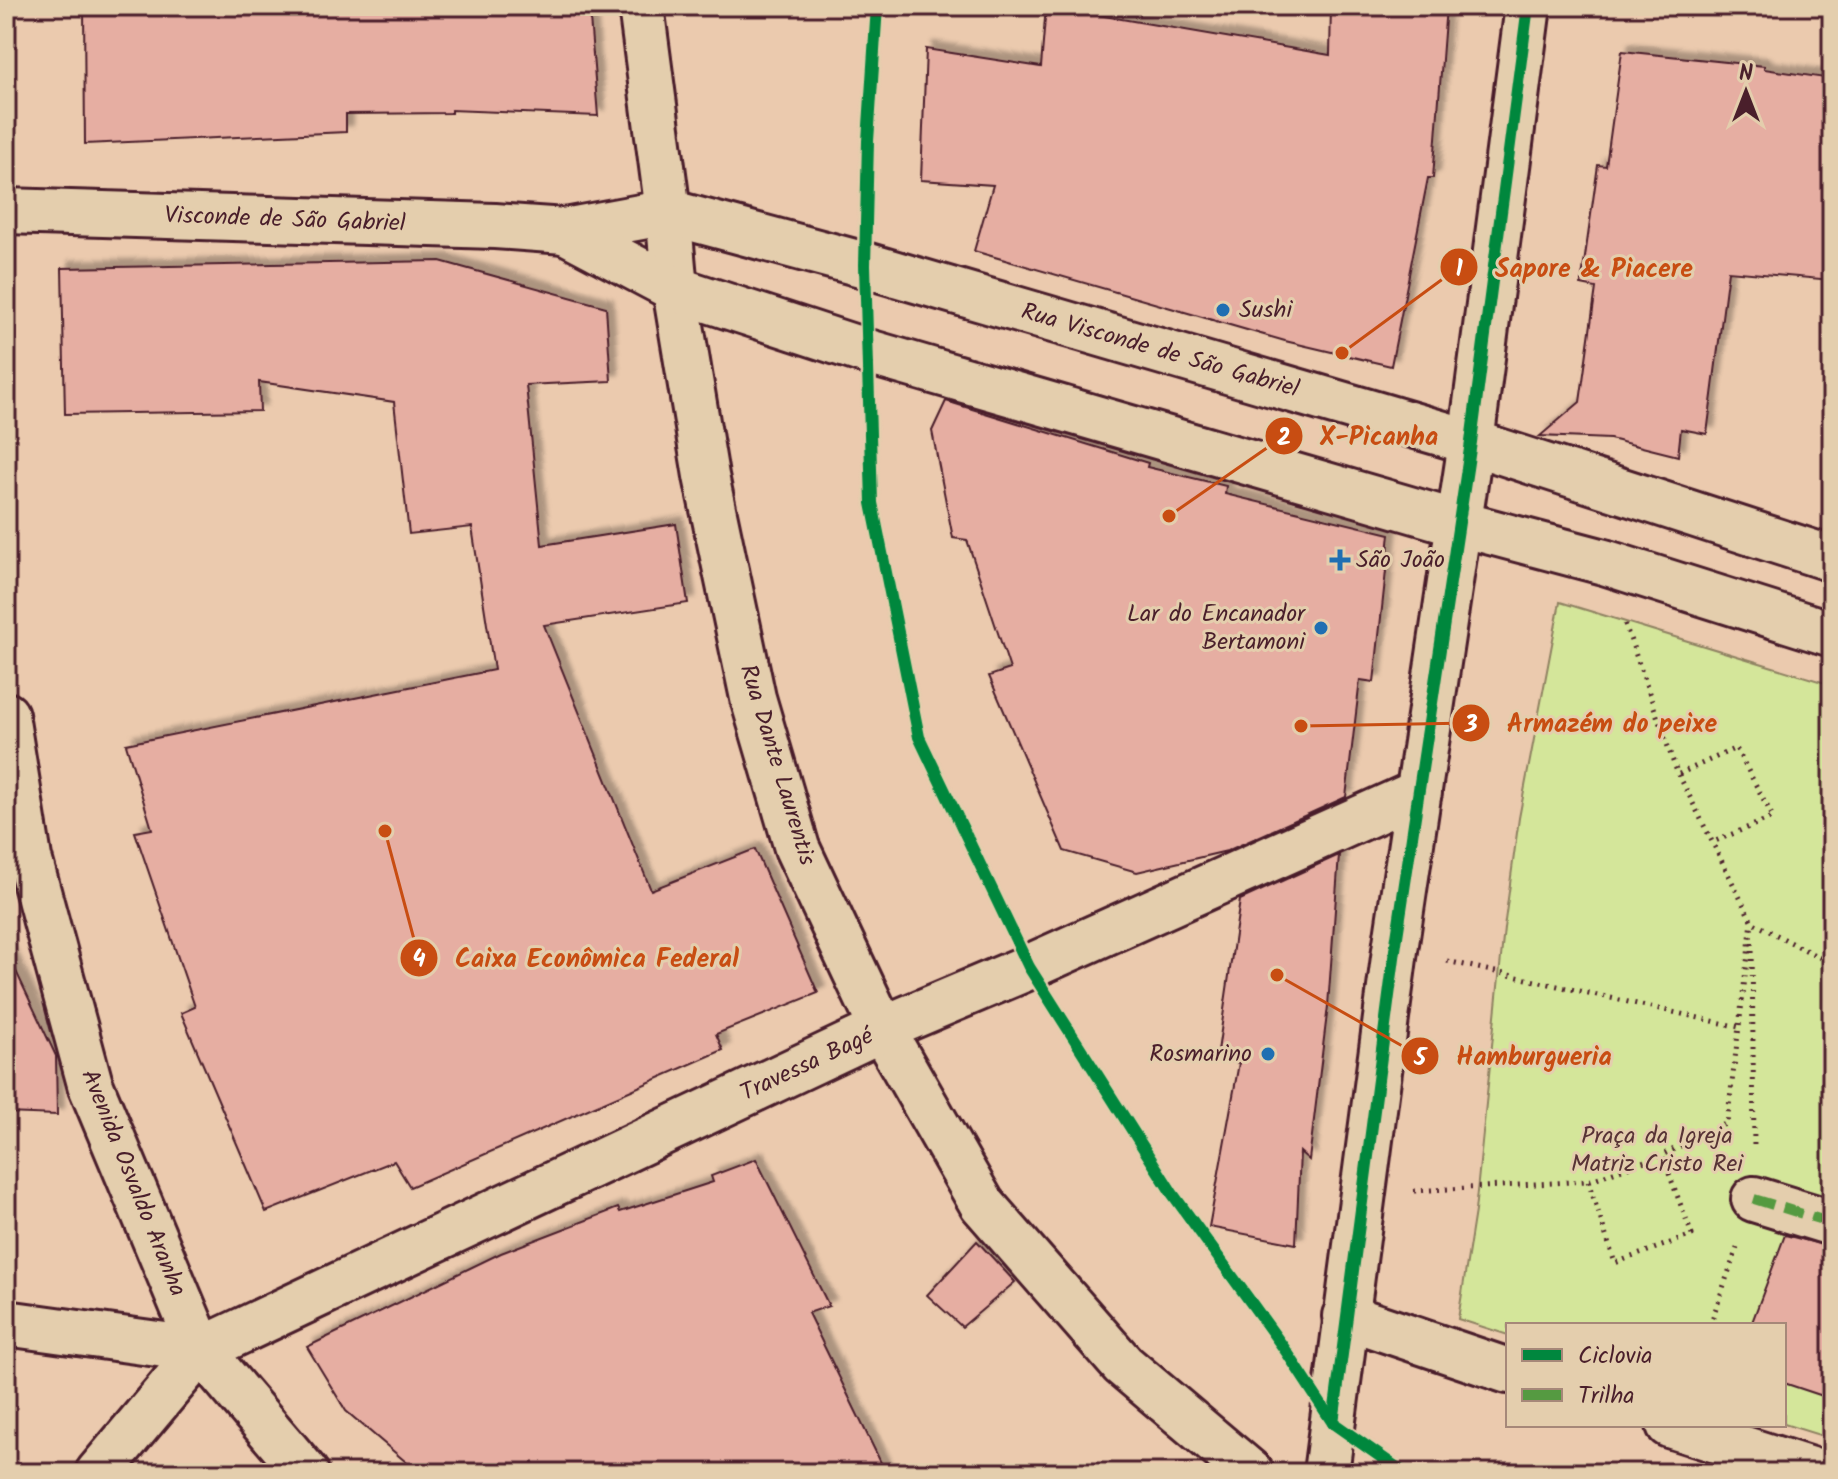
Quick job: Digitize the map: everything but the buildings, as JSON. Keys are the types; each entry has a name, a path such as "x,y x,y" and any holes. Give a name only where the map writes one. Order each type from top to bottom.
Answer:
{"street":[{"name":"Rua Dante Laurentis","path":"641,6 675,289 706,476 753,698 797,848 882,1029 982,1204 1123,1365 1251,1473"},
{"path":"1326,1473 1361,1194 1471,442 1528,6"},
{"name":"Visconde de São Gabriel","path":"6,211 565,231 668,212"},
{"name":"Rua Visconde de São Gabriel","path":"668,212 865,265 1471,442 1832,559"},
{"name":"Visconde de São Gabriel","path":"565,231 675,289"},
{"path":"675,289 868,352 1457,523 1604,562 1832,634"},
{"name":"Avenida Osvaldo Aranha","path":"6,715 29,858 90,1084 201,1350 306,1473"},
{"name":"Travessa Bagé","path":"201,1350 882,1029 1029,967 1419,792"},
{"path":"1754,1199 1832,1223"},
{"path":"1345,1316 1506,1370"},
{"path":"6,1323 201,1350"},
{"path":"98,1473 201,1350"},
{"path":"1675,1427 1820,1473"}],"path":[{"path":"1604,562 1679,774 1752,922 1754,1199 1711,1323"},
{"path":"1679,774 1736,748 1773,817 1713,842"},
{"path":"1752,922 1832,964"},
{"path":"1361,1194 1588,1181 1662,1155 1727,1123 1752,922"},
{"path":"1395,950 1739,1027"},
{"path":"1588,1181 1615,1263 1692,1235 1662,1155"}],"green space":[{"name":"Praça da Igreja Matriz Cristo Rei","path":"1560,602 1832,685 1832,1439 1786,1425 1786,1323 1506,1323 1506,1334 1458,1319 1475,1211 1504,928 1519,818"}],"marked path":[{"path":"1754,1199 1832,1223"}],"cycle path":[{"path":"877,6 868,141 865,265 872,503 919,737 1029,967 1172,1193 1286,1351 1333,1423 1404,1473"},
{"path":"1333,1423 1395,950 1471,442 1528,6"}],"place":[{"name":"Sushi","path":"1223,310"},
{"name":"Sapore & Piacere","path":"1342,353"},
{"name":"X-Picanha","path":"1169,516"},
{"name":"São João","path":"1340,560"},
{"name":"Lar do Encanador Bertamoni","path":"1321,628"},
{"name":"Armazém do peixe","path":"1301,726"},
{"name":"Caixa Econômica Federal","path":"385,831"},
{"name":"Hamburgueria","path":"1277,975"},
{"name":"Rosmarino","path":"1268,1054"}]}
